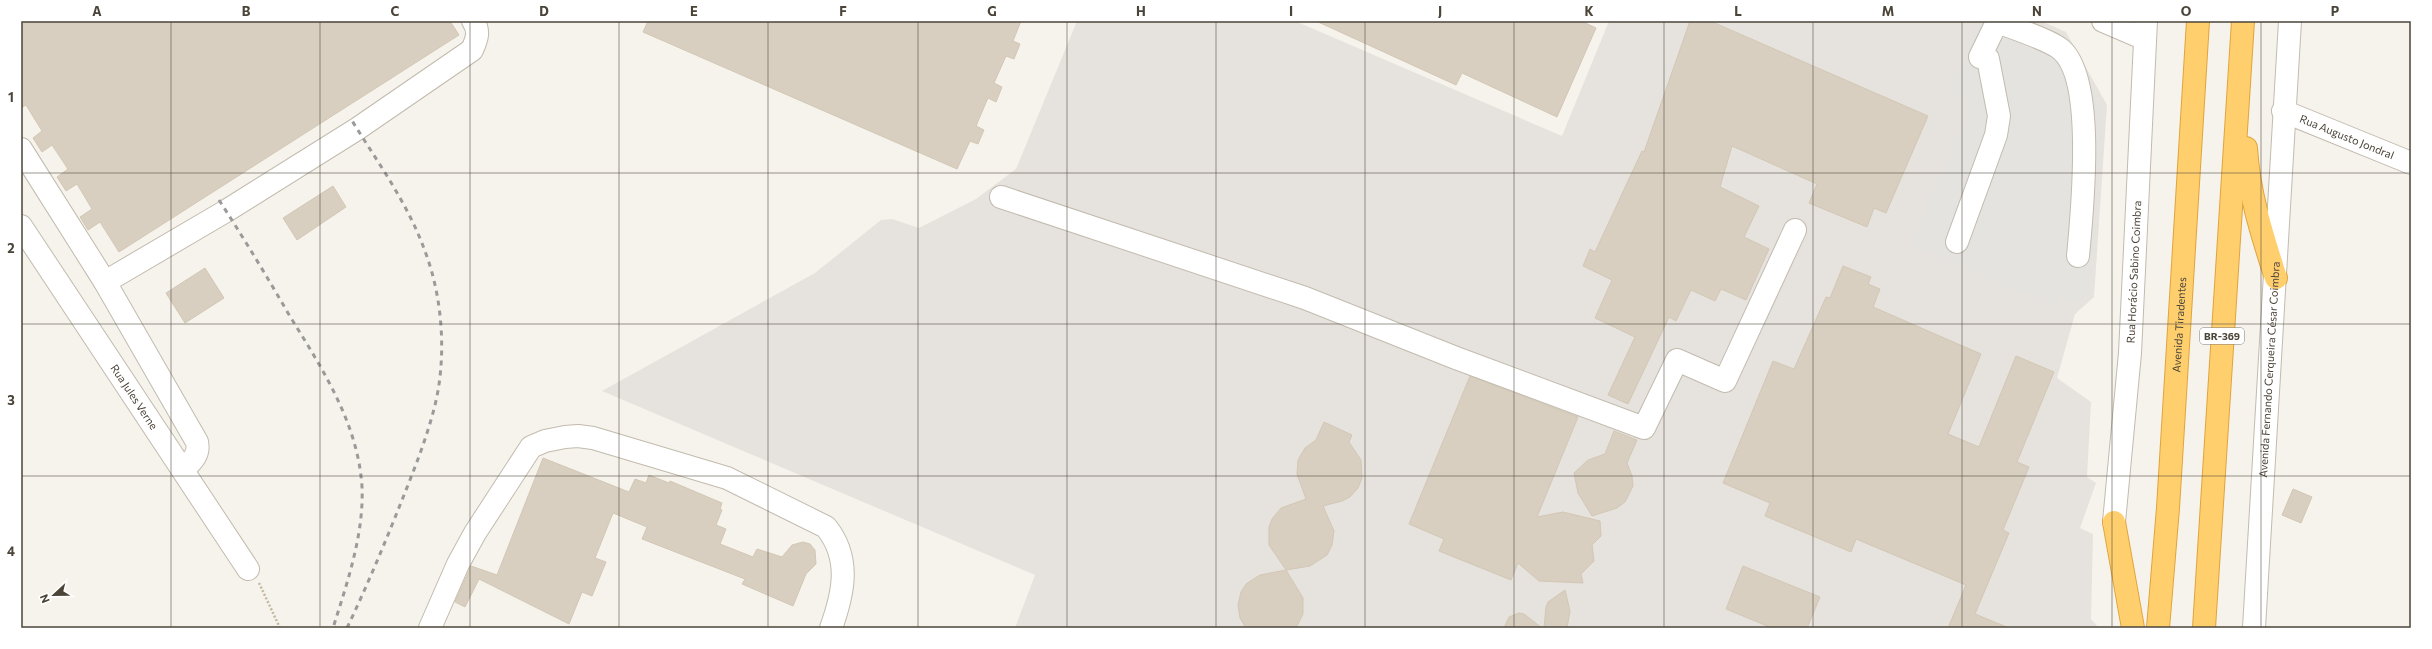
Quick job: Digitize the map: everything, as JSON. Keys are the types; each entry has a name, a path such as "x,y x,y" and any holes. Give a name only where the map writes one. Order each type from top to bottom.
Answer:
{"highway":[{"name":"Avenida Tiradentes","path":"2158,628 2166,545 2198,21"},
{"name":"BR-369","path":"2204,628 2243,21"},
{"path":"2241,43 2248,180 2253,204 2276,278"},
{"path":"2114,522 2133,628"},
{"path":"2166,545 2166,628"}],"street":[{"path":"105,282 226,211 357,129 472,50 478,33 478,28 473,21"},
{"path":"1957,242 1996,135 1999,116 1988,59 1980,57 1997,21 2059,48 2069,59 2074,69 2084,126 2078,256"},
{"path":"2103,21 2145,30"},
{"name":"Avenida Fernando Cerqueira César Coimbra","path":"2254,628 2276,278 2283,111 2290,21"},
{"name":"Rua Horácio Sabino Coimbra","path":"2114,522 2130,353 2145,30"},
{"name":"Rua Augusto Jondral","path":"2283,111 2411,163"},
{"path":"21,149 105,282 197,442 199,449 196,456 183,470"},
{"path":"1001,196 1305,298 1456,358 1644,428 1678,360 1726,381 1795,230"},
{"name":"Rua Jules Verne","path":"21,226 248,569"},
{"path":"430,628 458,564 475,533 531,447 545,441 578,436 728,478 826,527 836,540 844,562 838,607 831,628"}],"path":[{"path":"248,569 262,587 280,628"}],"shaded area":[{"path":"1077,21 1295,21 1562,136 1609,21 2041,21 2066,32 2107,105 2094,297 2075,314 2057,378 2091,402 2087,477 2096,483 2080,528 2093,534 2091,619 2099,628 1015,628 1035,575 602,391 815,273 881,220 892,219 919,228 976,199 1016,169"},
{"path":"1979,21 2029,21 2057,33 2070,52 2101,110 2090,293 2079,302 2058,296 2055,305 1912,245 1971,102 1950,93"}],"building":[{"path":"21,21 450,21 459,35 119,252 100,222 88,230 80,217 92,209 77,184 66,191 57,177 68,169 52,145 42,152 33,138 42,131 26,105 21,108"},
{"path":"648,21 1021,21 1013,41 1020,44 1014,59 1006,56 994,83 1002,87 996,102 988,98 976,126 984,130 978,144 970,141 957,169 643,32"},
{"path":"1316,21 1581,21 1596,28 1557,117 1462,73 1456,85"},
{"path":"1690,21 1710,21 1928,116 1886,213 1874,208 1867,227 1809,203 1817,184 1732,146 1720,187 1759,206 1744,237 1769,249 1746,300 1721,289 1715,301 1691,290 1676,321 1669,317 1628,404 1608,395 1635,337 1595,318 1612,280 1583,266 1590,249 1595,252 1642,151 1644,152"},
{"path":"333,186 346,207 297,240 283,218"},
{"path":"1843,266 1871,277 1868,284 1880,289 1873,307 1981,354 1948,434 1979,447 2016,356 2054,372 2017,462 2029,467 2003,530 2009,533 1975,614 2009,628 1948,628 1966,585 1856,539 1851,552 1765,516 1770,503 1723,483 1773,361 1794,369 1826,297 1830,298"},
{"path":"205,268 224,298 185,323 166,293"},
{"path":"1470,376 1578,417 1537,517 1563,512 1600,521 1601,536 1592,545 1594,561 1581,574 1583,583 1539,581 1518,563 1511,580 1439,551 1444,539 1409,524"},
{"path":"1324,422 1352,435 1349,442 1361,460 1362,478 1358,488 1350,497 1342,501 1323,506 1334,531 1332,545 1327,555 1310,566 1286,570 1269,545 1269,527 1272,519 1281,508 1306,499 1297,474 1298,460 1305,448 1316,440"},
{"path":"1614,431 1637,440 1627,463 1632,476 1633,486 1625,502 1617,508 1592,516 1578,493 1574,473 1588,460 1605,454"},
{"path":"543,458 629,492 635,479 646,483 649,475 669,483 670,481 722,503 720,509 722,510 716,525 726,529 720,544 753,557 757,549 782,557 792,545 803,542 810,544 815,550 816,564 806,574 793,606 742,584 745,579 642,539 647,527 613,513 595,558 606,562 592,596 582,592 569,624 479,579 465,607 455,602 471,566 497,575"},
{"path":"2293,489 2312,497 2301,523 2282,515"},
{"path":"1743,566 1820,597 1807,628 1772,628 1726,609"},
{"path":"1286,570 1303,598 1303,614 1296,628 1246,628 1240,618 1238,605 1241,592 1246,584 1260,575"},
{"path":"1565,590 1570,611 1567,628 1544,628 1546,607 1548,602"},
{"path":"1519,613 1524,614 1542,628 1504,628 1509,617"}],"railway":[{"path":"347,628 362,596 424,444 438,390 442,351 436,291 432,272 419,236 402,201 351,119"},
{"path":"219,200 325,375 346,418 353,440 359,463 362,487 362,505 354,559 333,628"}]}
